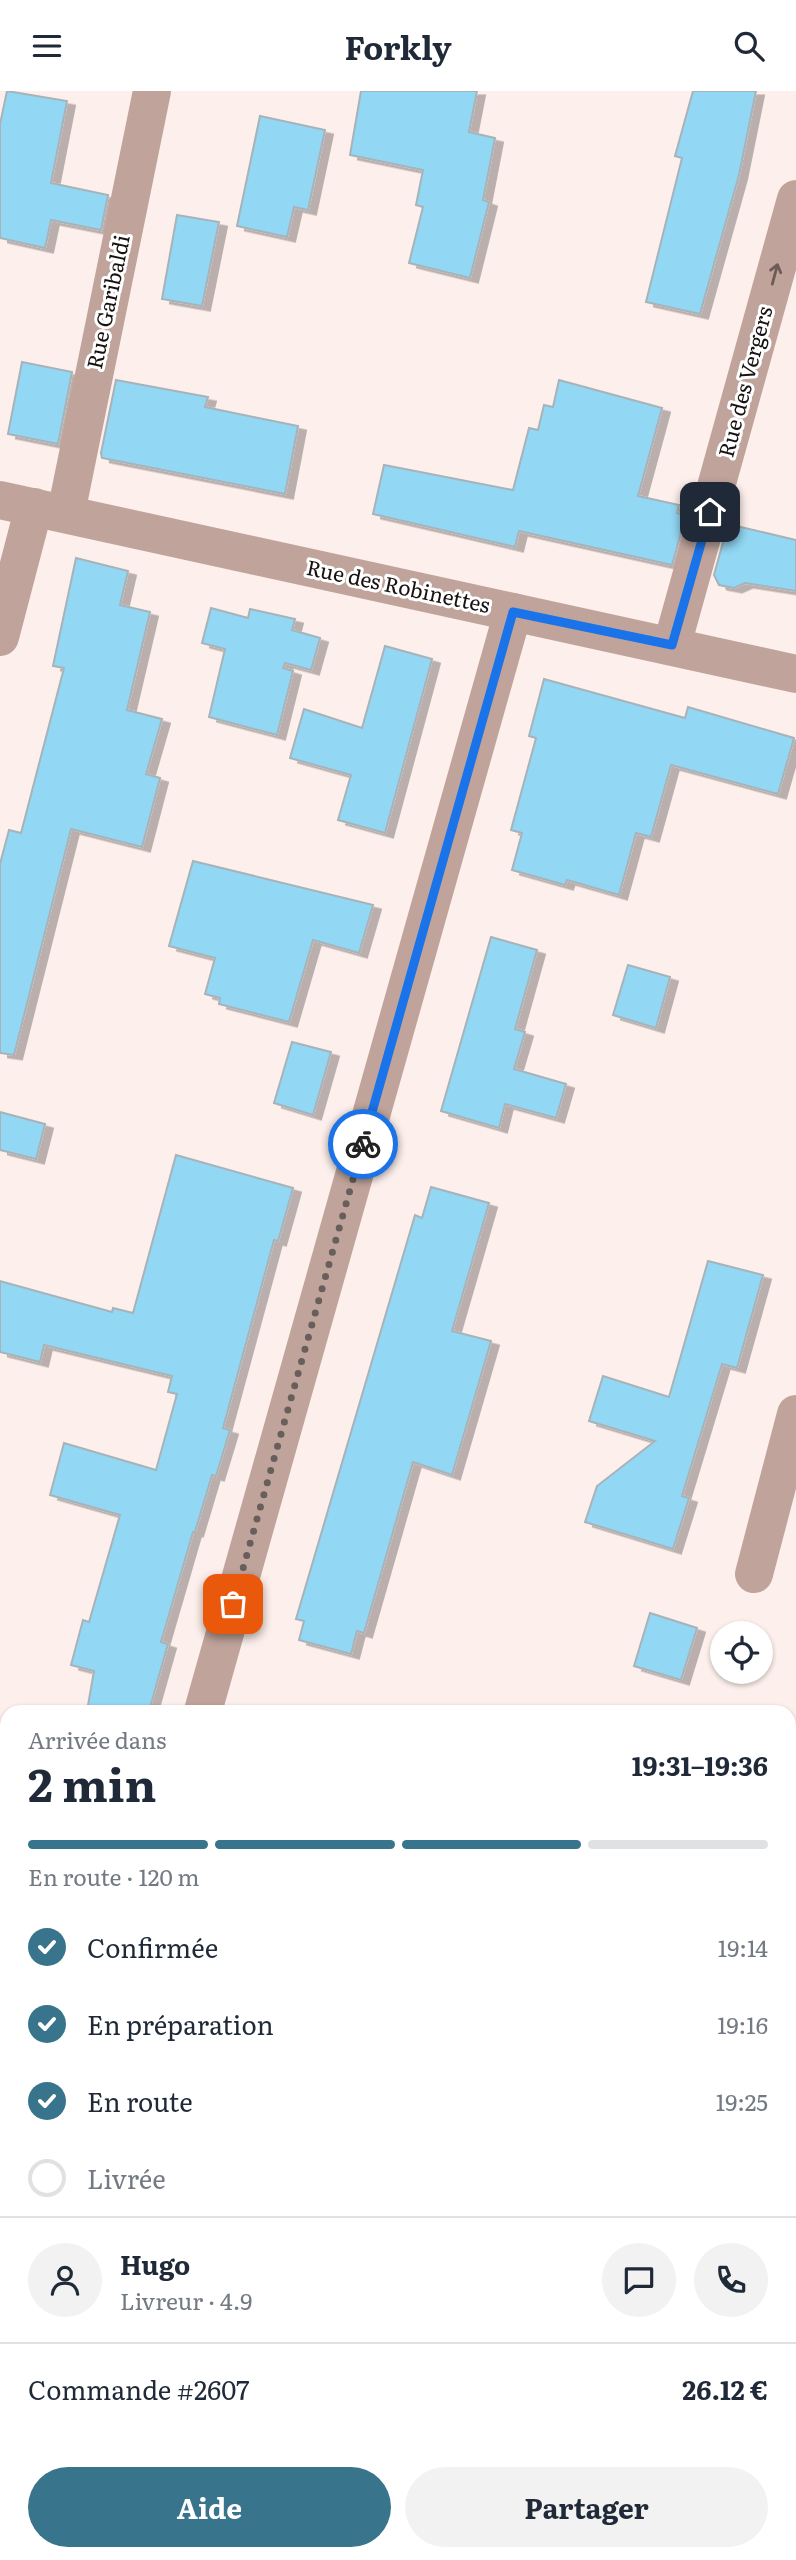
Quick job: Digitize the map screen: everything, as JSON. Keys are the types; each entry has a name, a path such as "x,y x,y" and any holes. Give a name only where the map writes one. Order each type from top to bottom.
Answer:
{"street":[{"name":"Rue Garibaldi","path":"0,637 33,507 152,91"},
{"name":"Rue des Vergers","path":"672,645 796,199"},
{"name":"Rue des Robinettes","path":"33,507 796,674"},
{"path":"205,1705 513,612"},
{"path":"754,1574 796,1414"}],"building":[{"path":"7,91 67,101 51,183 108,195 101,230 51,220 45,248 0,238 0,124"},
{"path":"361,91 477,91 469,132 495,138 483,200 489,202 470,278 409,263 423,207 416,205 423,170 350,155"},
{"path":"693,91 756,91 739,175 700,314 646,302 682,158 675,156"},
{"path":"260,116 325,130 308,210 294,207 287,237 237,226"},
{"path":"177,215 219,222 202,306 162,299"},
{"path":"22,362 72,372 58,444 8,434"},
{"path":"116,380 208,397 205,407 298,426 285,494 102,458"},
{"path":"559,380 662,408 638,496 679,505 677,513 686,515 672,565 519,531 515,547 373,514 384,465 513,490 529,428 538,430 544,405 553,407"},
{"path":"728,524 796,540 796,591 745,583 734,588 719,585 714,575"},
{"path":"76,558 128,571 120,605 150,612 127,710 162,719 146,774 160,778 142,847 71,829 14,1055 0,1053 0,864 9,830 21,833 64,668 53,666"},
{"path":"211,608 248,618 250,609 295,619 292,630 320,638 311,670 285,663 283,668 293,671 277,735 209,717 225,649 202,643"},
{"path":"385,646 432,659 385,833 338,820 351,775 290,758 304,709 362,728"},
{"path":"544,679 685,718 688,707 794,738 778,794 671,765 651,837 636,833 619,895 567,880 565,885 512,870 522,833 511,830 536,738 529,736"},
{"path":"193,861 373,905 359,953 313,940 289,1022 219,1004 220,998 205,994 215,958 169,946"},
{"path":"491,937 537,950 515,1029 525,1032 514,1069 566,1084 556,1118 505,1104 499,1128 441,1111"},
{"path":"628,965 670,977 656,1028 613,1015"},
{"path":"292,1042 331,1052 313,1115 274,1103"},
{"path":"0,1112 45,1124 36,1159 0,1150"},
{"path":"176,1155 293,1188 278,1241 274,1240 223,1428 230,1430 216,1476 212,1475 193,1532 161,1642 168,1644 151,1705 88,1705 94,1671 71,1665 83,1620 89,1622 120,1515 50,1495 64,1443 156,1470 177,1394 168,1392 172,1376 44,1345 40,1362 0,1352 0,1281 112,1312 113,1308 133,1313"},
{"path":"431,1187 489,1203 452,1331 491,1341 452,1475 413,1462 364,1633 357,1631 351,1654 299,1640 304,1621 296,1619 415,1215 422,1218"},
{"path":"708,1261 763,1275 737,1368 722,1364 682,1496 689,1498 673,1549 585,1522 597,1486 655,1441 589,1421 603,1376 669,1397"},
{"path":"650,1613 697,1628 681,1680 634,1666"}],"way so far":[{"path":"233,1604 363,1144"}],"route":[{"path":"363,1144 513,612 672,645 710,512"}]}
